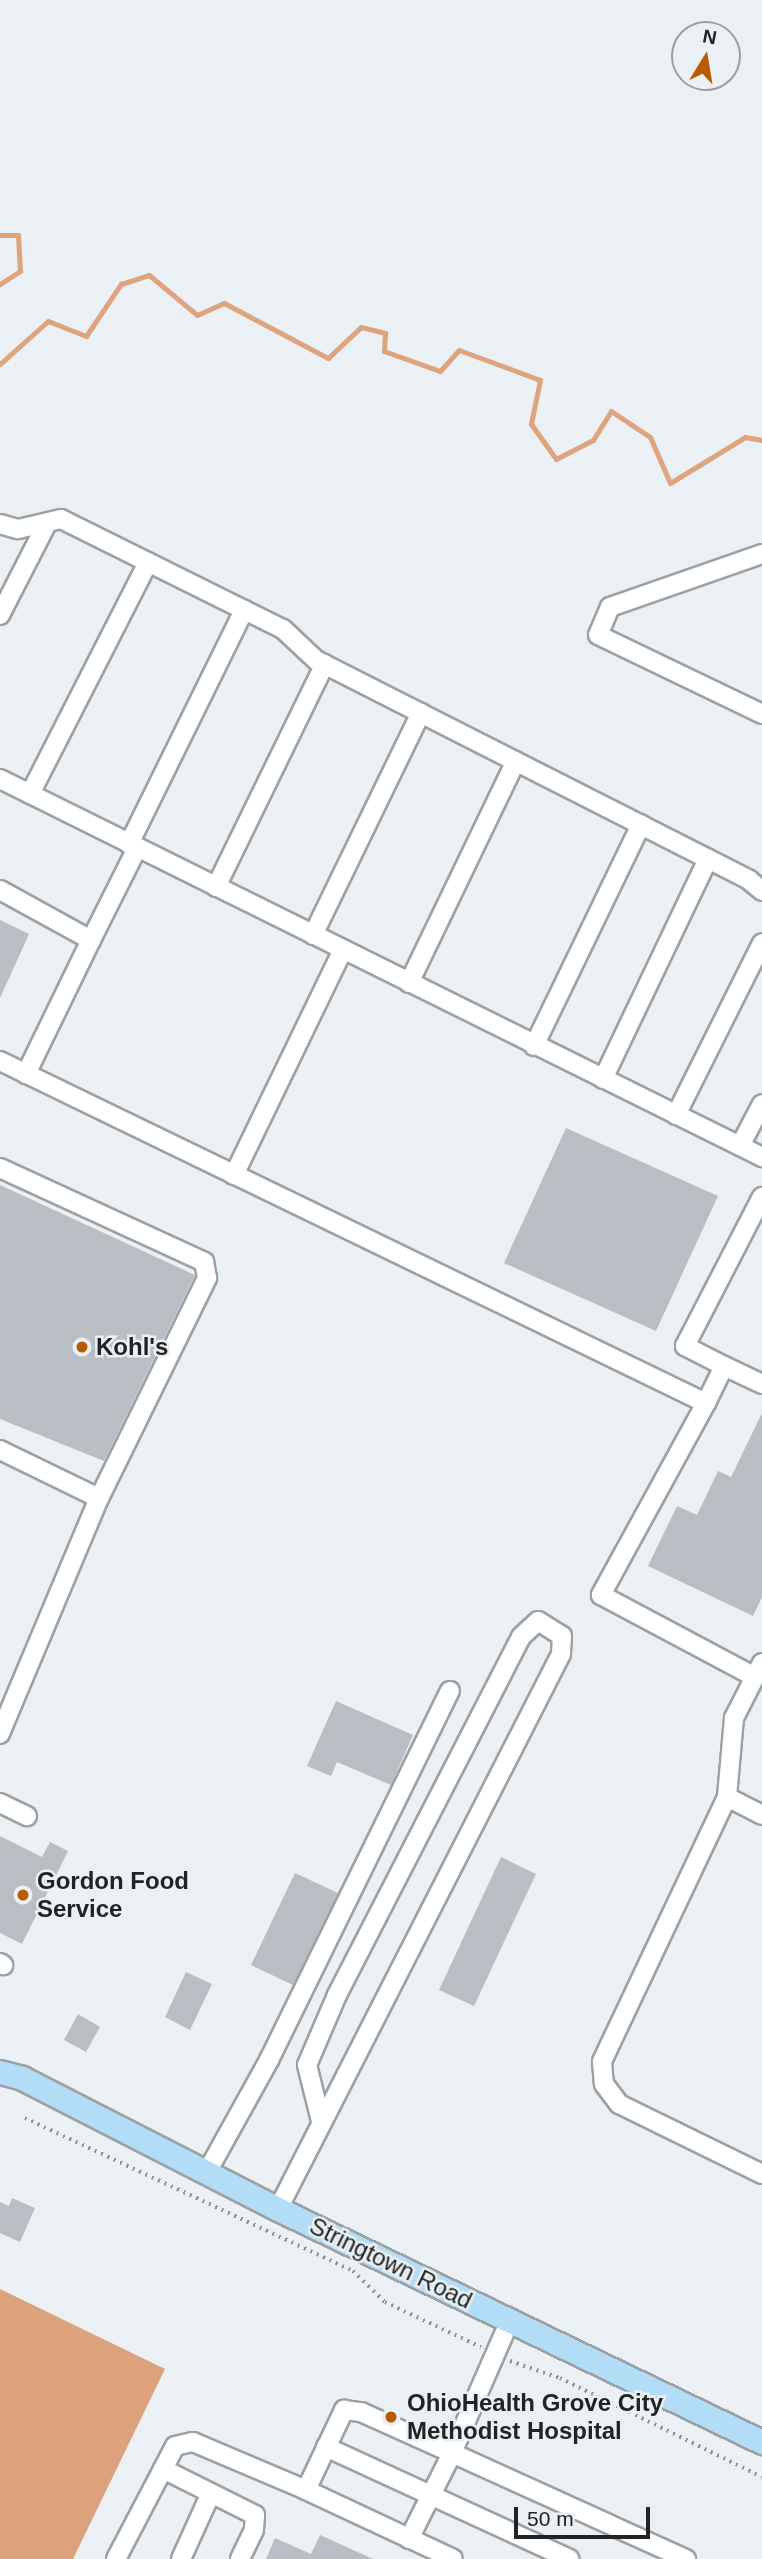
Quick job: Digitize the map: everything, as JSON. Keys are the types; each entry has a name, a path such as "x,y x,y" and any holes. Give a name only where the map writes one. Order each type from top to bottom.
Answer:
{"main road":[{"name":"Stringtown Road","path":"0,2059 22,2078"},
{"name":"Stringtown Road","path":"0,2072 22,2078 278,2209 762,2442"}],"lane":[{"path":"0,524 18,529 61,519 284,629 325,664 708,859 762,891"},
{"path":"0,615 47,523"},
{"path":"762,554 610,607 598,635 762,715"},
{"path":"30,794 148,562"},
{"path":"26,1074 244,610"},
{"path":"216,887 325,664"},
{"path":"313,935 421,713"},
{"path":"409,984 516,761"},
{"path":"0,779 762,1157"},
{"path":"534,1046 641,825"},
{"path":"603,1079 708,859"},
{"path":"0,890 91,940"},
{"path":"676,1115 762,943"},
{"path":"234,1175 343,950"},
{"path":"0,1062 706,1403"},
{"path":"740,1146 762,1104"},
{"path":"0,1168 204,1262 207,1278 99,1497 0,1734"},
{"path":"762,1197 685,1346 762,1384"},
{"path":"724,1366 601,1595 759,1670 734,1718 727,1797 603,2062 604,2084 620,2104 762,2174"},
{"path":"0,1450 99,1497"},
{"path":"278,2209 561,1654 562,1636 538,1621 521,1637 337,1995 307,2065 321,2121"},
{"path":"207,2172 269,2060 450,1691"},
{"path":"727,1797 762,1815"},
{"path":"0,1803 27,1816"},
{"path":"409,2539 453,2453 510,2320"},
{"path":"306,2490 344,2410 361,2412 685,2559"},
{"path":"116,2559 175,2446 192,2442 306,2490 453,2559"},
{"path":"326,2447 569,2559"},
{"path":"163,2469 255,2515 254,2530 240,2559"},
{"path":"181,2559 211,2493"}],"path":[{"path":"25,2118 352,2271 385,2302 495,2354 560,2378 762,2477"}],"shaded area":[{"path":"0,2289 165,2369 73,2559 0,2559"}],"building":[{"path":"0,920 29,934 0,998"},
{"path":"566,1128 718,1196 656,1331 504,1263"},
{"name":"Kohl's","path":"0,1185 195,1275 104,1461 0,1419"},
{"path":"762,1413 762,1597 753,1616 648,1566 677,1506 697,1515 718,1471 731,1477"},
{"path":"336,1701 413,1735 391,1785 337,1762 331,1776 307,1766"},
{"name":"Gordon Food Service","path":"0,1836 42,1857 50,1842 68,1851 22,1944 0,1933"},
{"path":"501,1857 536,1874 474,2006 439,1990"},
{"path":"295,1873 338,1893 293,1985 251,1965"},
{"path":"186,1972 212,1984 190,2030 165,2017"},
{"path":"78,2014 100,2027 86,2052 64,2040"},
{"path":"12,2198 35,2208 20,2242 0,2233 0,2202 9,2206"},
{"path":"320,2535 373,2559 266,2559 275,2538 311,2554"}],"waterway":[{"path":"0,235 18,235 20,271 0,284"},
{"path":"0,364 48,321 86,336 121,284 149,275 197,315 224,303 328,358 361,327 385,333 384,351 440,371 459,350 540,380 531,424 556,459 593,440 611,411 650,437 670,483 745,437 762,440"}],"place":[{"name":"Kohl's","path":"82,1347"},
{"name":"Gordon Food Service","path":"23,1895"},
{"name":"OhioHealth Grove City Methodist Hospital","path":"391,2417"}]}
